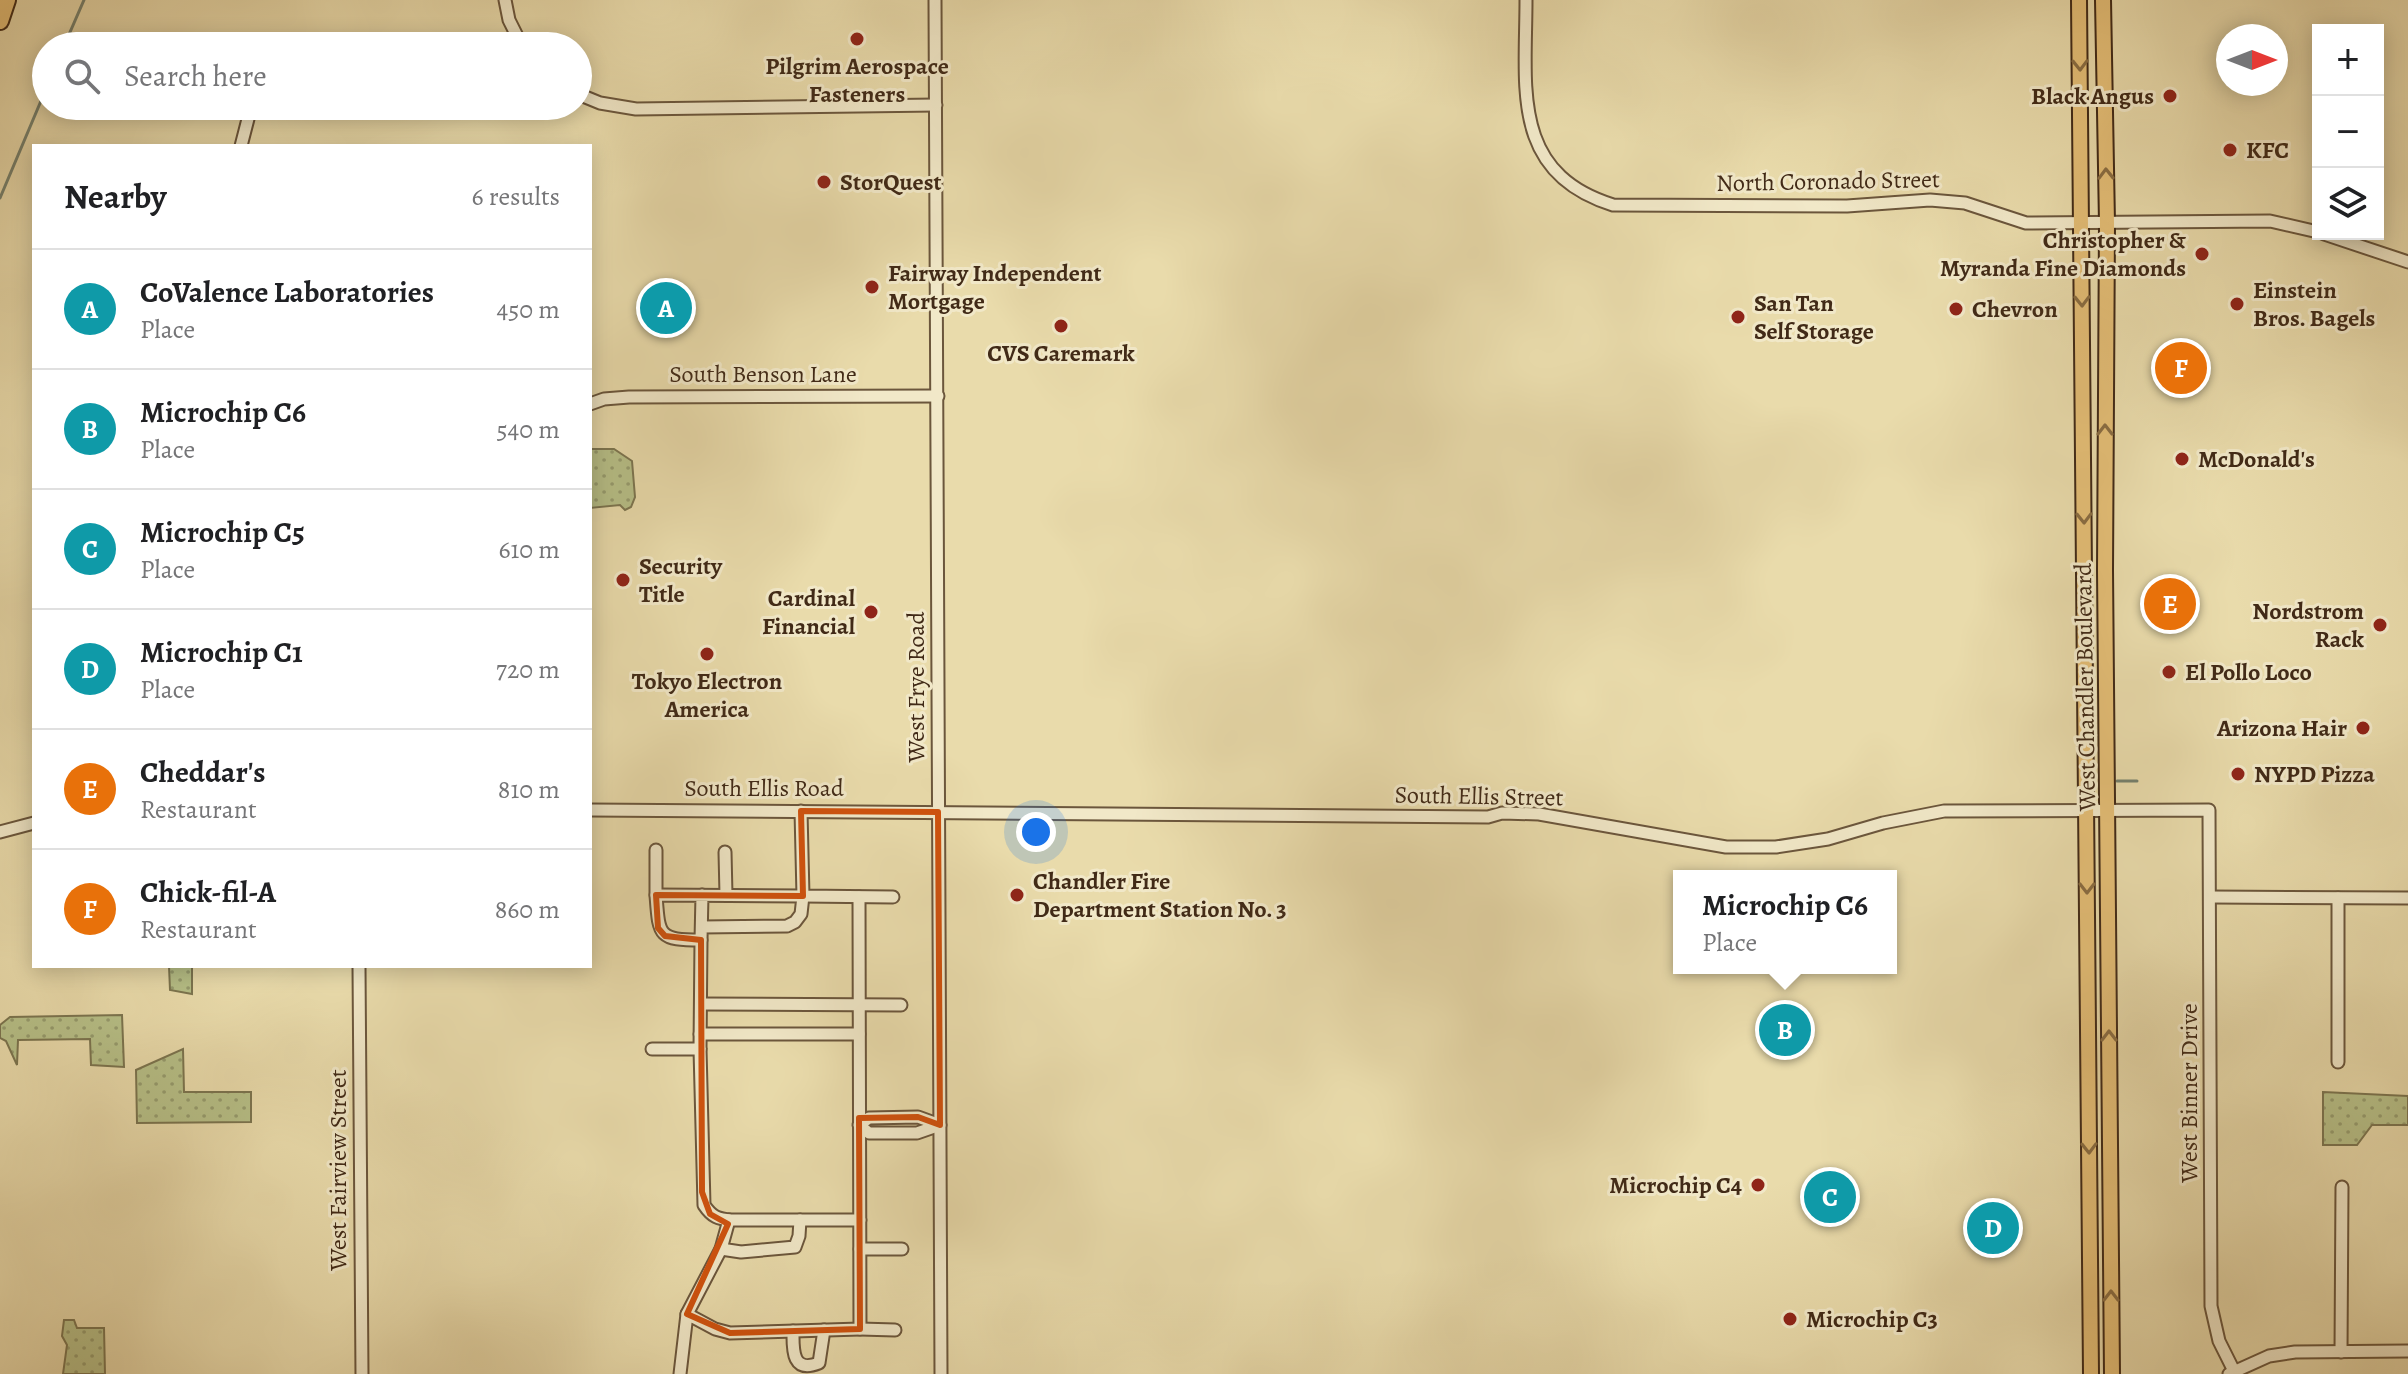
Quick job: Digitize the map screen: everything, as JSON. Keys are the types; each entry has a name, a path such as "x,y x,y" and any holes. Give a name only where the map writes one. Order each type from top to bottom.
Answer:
{"highway":[{"path":"0,21 7,0"}],"main road":[{"name":"West Chandler Boulevard","path":"2079,0 2091,1374"},
{"name":"West Chandler Boulevard","path":"2103,0 2107,223 2105,508 2112,1374"},
{"path":"2083,431 2093,450 2095,495 2105,508"}],"street":[{"path":"505,0 515,32"},
{"name":"West Frye Road","path":"935,0 941,1374"},
{"name":"North Coronado Street","path":"1526,0 1528,117 1543,156 1554,171 1595,199 1619,206 1847,206 1952,200 2026,223 2270,221 2312,231"},
{"path":"592,100 636,109 936,105"},
{"path":"242,144 248,120"},
{"path":"2342,240 2408,262"},
{"name":"South Benson Lane","path":"592,403 629,397 938,396"},
{"name":"South Ellis Road","path":"592,810 938,812"},
{"name":"South Ellis Street","path":"938,812 1488,817 1502,813 1539,814 1726,847 1776,847 1828,839 1883,823 1944,811 2209,810"},
{"name":"West Binner Drive","path":"2209,810 2211,1306 2231,1373"},
{"path":"702,927 787,926 795,922 801,914 803,896 801,811"},
{"path":"0,832 32,824"},
{"path":"656,850 658,928 665,936 701,940"},
{"path":"725,852 726,895"},
{"path":"656,895 893,897"},
{"path":"702,895 700,1049 704,1205 718,1219 860,1220"},
{"path":"859,897 860,1329"},
{"path":"2211,897 2408,898"},
{"path":"2338,898 2338,1062"},
{"name":"West Fairview Street","path":"359,968 362,1374"},
{"path":"701,1004 901,1005"},
{"path":"700,1034 859,1034"},
{"path":"652,1049 700,1049"},
{"path":"859,1125 869,1118 918,1117 940,1125"},
{"path":"2341,1352 2342,1187"},
{"path":"680,1374 687,1314 721,1249 729,1220"},
{"path":"721,1249 741,1252 791,1249 798,1242 800,1220"},
{"path":"860,1249 902,1249"},
{"path":"687,1314 715,1329 730,1333 895,1330"},
{"path":"793,1331 793,1360 797,1366 805,1368 819,1363 824,1330"},
{"path":"2231,1373 2269,1356 2295,1352 2408,1351"}],"highlighted area":[{"path":"801,811 938,812 940,1125 918,1117 859,1118 860,1329 730,1333 687,1314 728,1224 710,1214 702,1192 701,940 665,936 658,928 656,895 803,896"}],"green space":[{"path":"592,449 614,449 632,461 635,497 631,507 625,510 620,505 592,508"},
{"path":"169,968 192,968 192,994 170,990"},
{"path":"122,1015 124,1067 91,1065 90,1039 18,1040 17,1065 6,1041 0,1038 0,1025 10,1017"},
{"path":"183,1049 184,1092 251,1092 251,1122 137,1123 136,1070"},
{"path":"2323,1092 2408,1096 2408,1125 2372,1125 2357,1145 2323,1145"},
{"path":"64,1320 74,1320 77,1328 104,1328 105,1374 63,1374 67,1345 62,1336"}],"waterway":[{"path":"70,32 84,0"},
{"path":"0,198 33,120"},
{"path":"2117,781 2137,781"}],"place":[{"name":"Pilgrim Aerospace Fasteners","path":"857,39"},
{"name":"Black Angus","path":"2170,96"},
{"name":"KFC","path":"2230,150"},
{"name":"StorQuest","path":"824,182"},
{"name":"Christopher & Myranda Fine Diamonds","path":"2202,254"},
{"name":"Fairway Independent Mortgage","path":"872,287"},
{"name":"Einstein Bros. Bagels","path":"2237,304"},
{"name":"CoValence Laboratories","path":"666,308"},
{"name":"Chevron","path":"1956,309"},
{"name":"San Tan Self Storage","path":"1738,317"},
{"name":"CVS Caremark","path":"1061,326"},
{"name":"Chick-fil-A","path":"2181,368"},
{"name":"McDonald's","path":"2182,459"},
{"name":"Security Title","path":"623,580"},
{"name":"Cheddar's","path":"2170,604"},
{"name":"Cardinal Financial","path":"871,612"},
{"name":"Nordstrom Rack","path":"2380,625"},
{"name":"Tokyo Electron America","path":"707,654"},
{"name":"El Pollo Loco","path":"2169,672"},
{"name":"Arizona Hair","path":"2363,728"},
{"name":"NYPD Pizza","path":"2238,774"},
{"name":"Chandler Fire Department Station No. 3","path":"1017,895"},
{"name":"Microchip C6","path":"1785,1030"},
{"name":"Microchip C4","path":"1758,1185"},
{"name":"Microchip C5","path":"1830,1197"},
{"name":"Microchip C1","path":"1993,1228"},
{"name":"Microchip C3","path":"1790,1319"}]}
